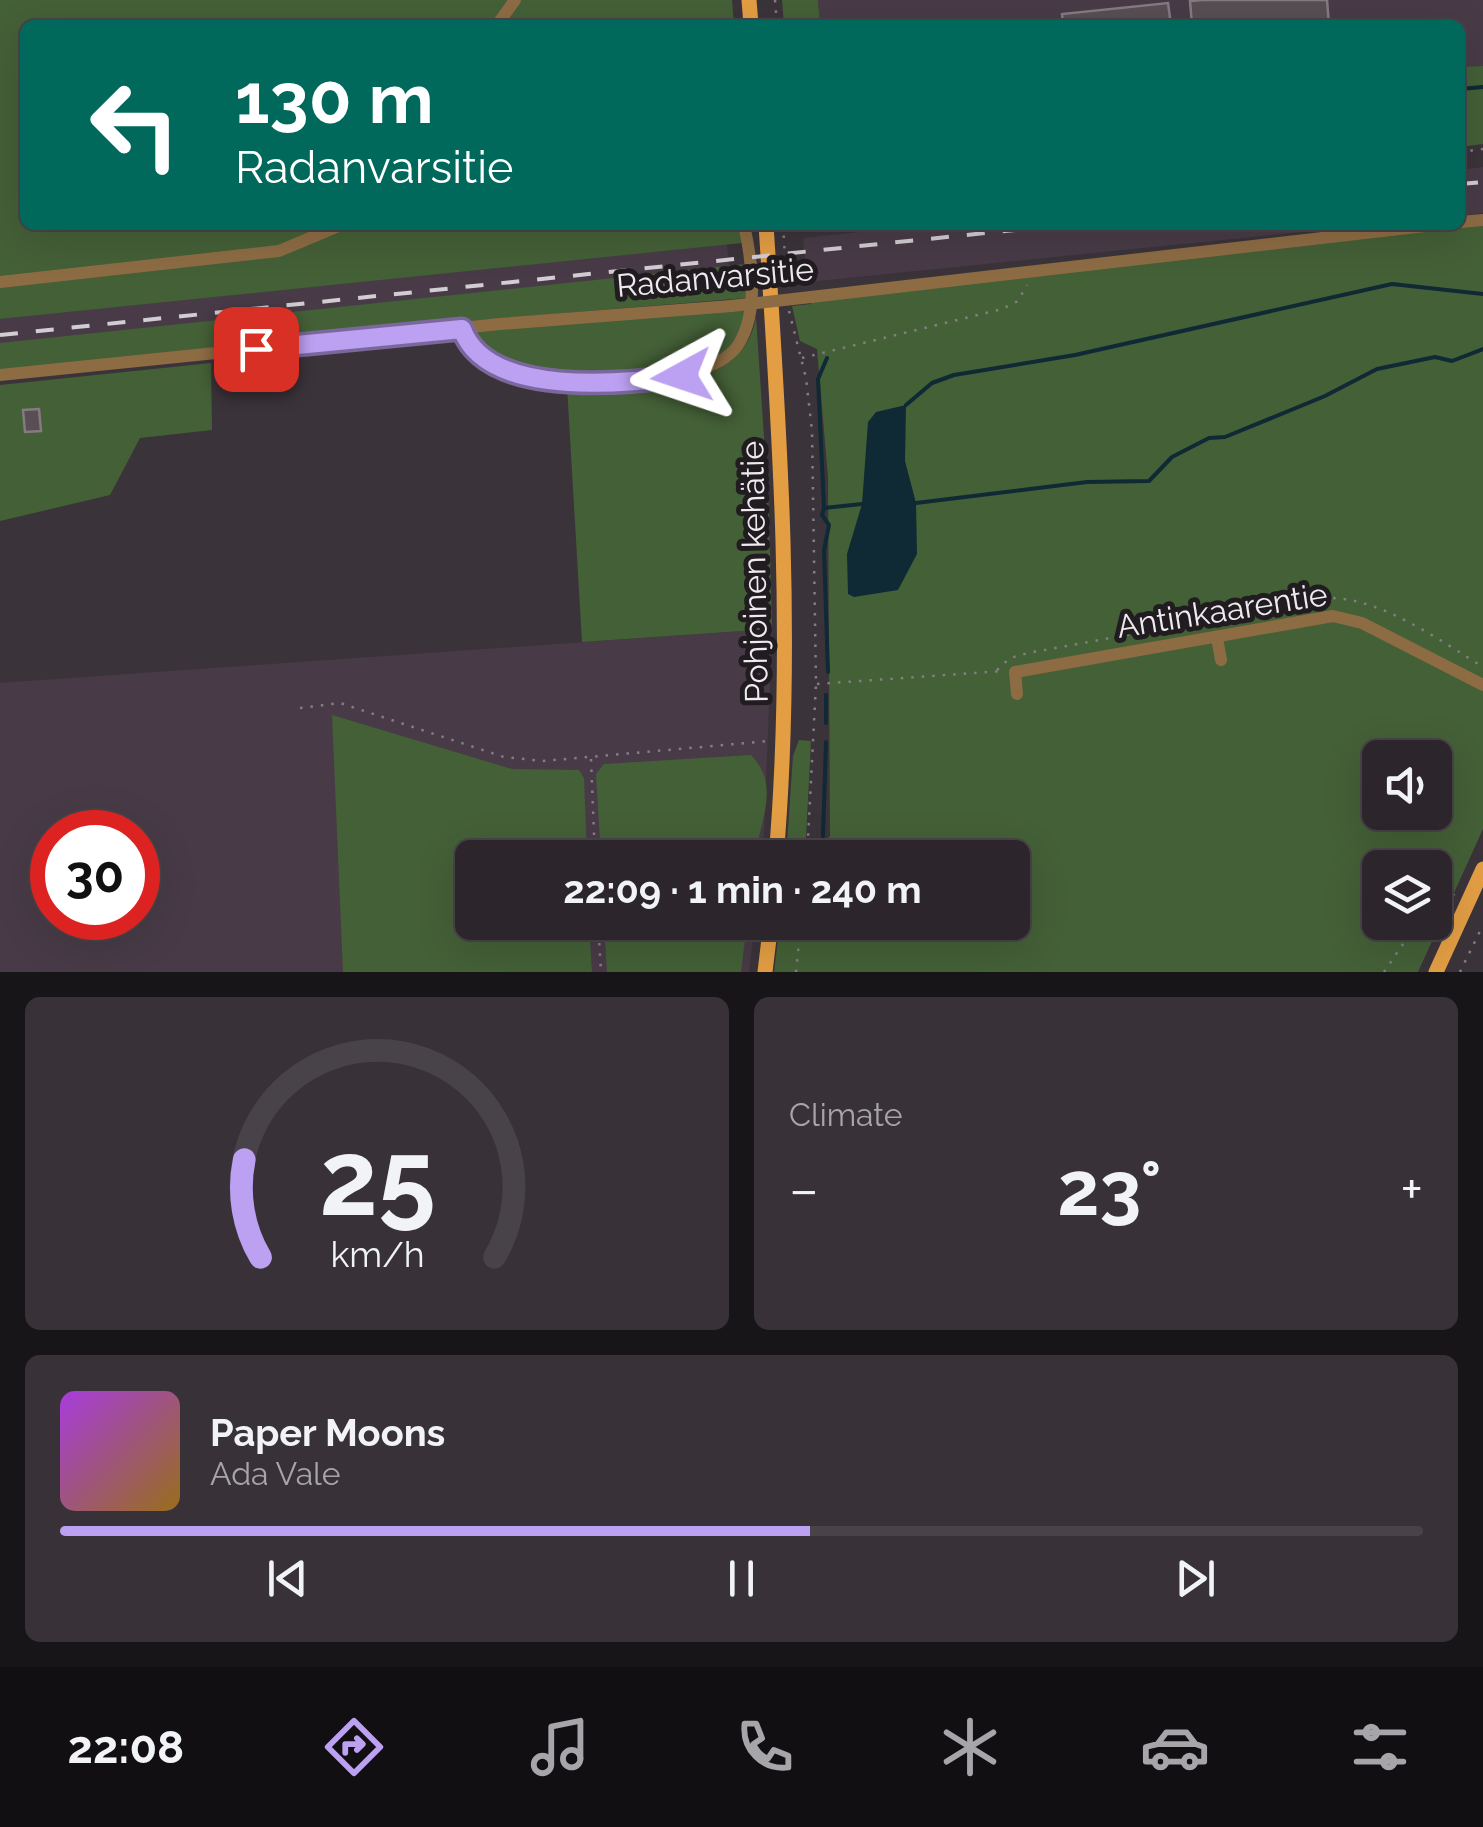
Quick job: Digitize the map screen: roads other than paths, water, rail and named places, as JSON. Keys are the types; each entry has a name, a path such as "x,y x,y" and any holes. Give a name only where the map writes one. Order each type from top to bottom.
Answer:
{"main road":[{"name":"Pohjoinen kehätie","path":"766,230 786,560 784,739 777,840"},
{"path":"1436,972 1483,870"},
{"path":"765,972 769,940"}],"street":[{"path":"0,282 279,252 330,230"},
{"path":"462,329 478,357 514,374 539,378 664,379 716,366 737,346 749,318 744,230"},
{"name":"Radanvarsitie","path":"0,375 731,306 1390,230"},
{"name":"Antinkaarentie","path":"1017,694 1015,672 1310,619 1347,618 1483,685"},
{"path":"1217,638 1221,660"}],"water":[{"path":"906,405 905,461 916,503 917,554 898,590 854,597 848,594 847,554 862,504 868,422 876,412"}],"waterway":[{"path":"1465,89 1483,87"},
{"path":"906,405 932,383 954,375 1075,355 1392,284 1483,294"},
{"path":"916,503 1087,482 1149,481 1172,457 1209,438 1225,437 1325,396 1377,369 1435,357 1452,361 1483,349"},
{"path":"827,358 818,379 824,508 862,504"},
{"path":"824,508 822,515 829,525 824,550 828,672"},
{"path":"826,695 826,723"},
{"path":"823,836 826,742"}],"railway":[{"path":"1465,184 1483,182"},
{"path":"0,335 1015,230"}]}
